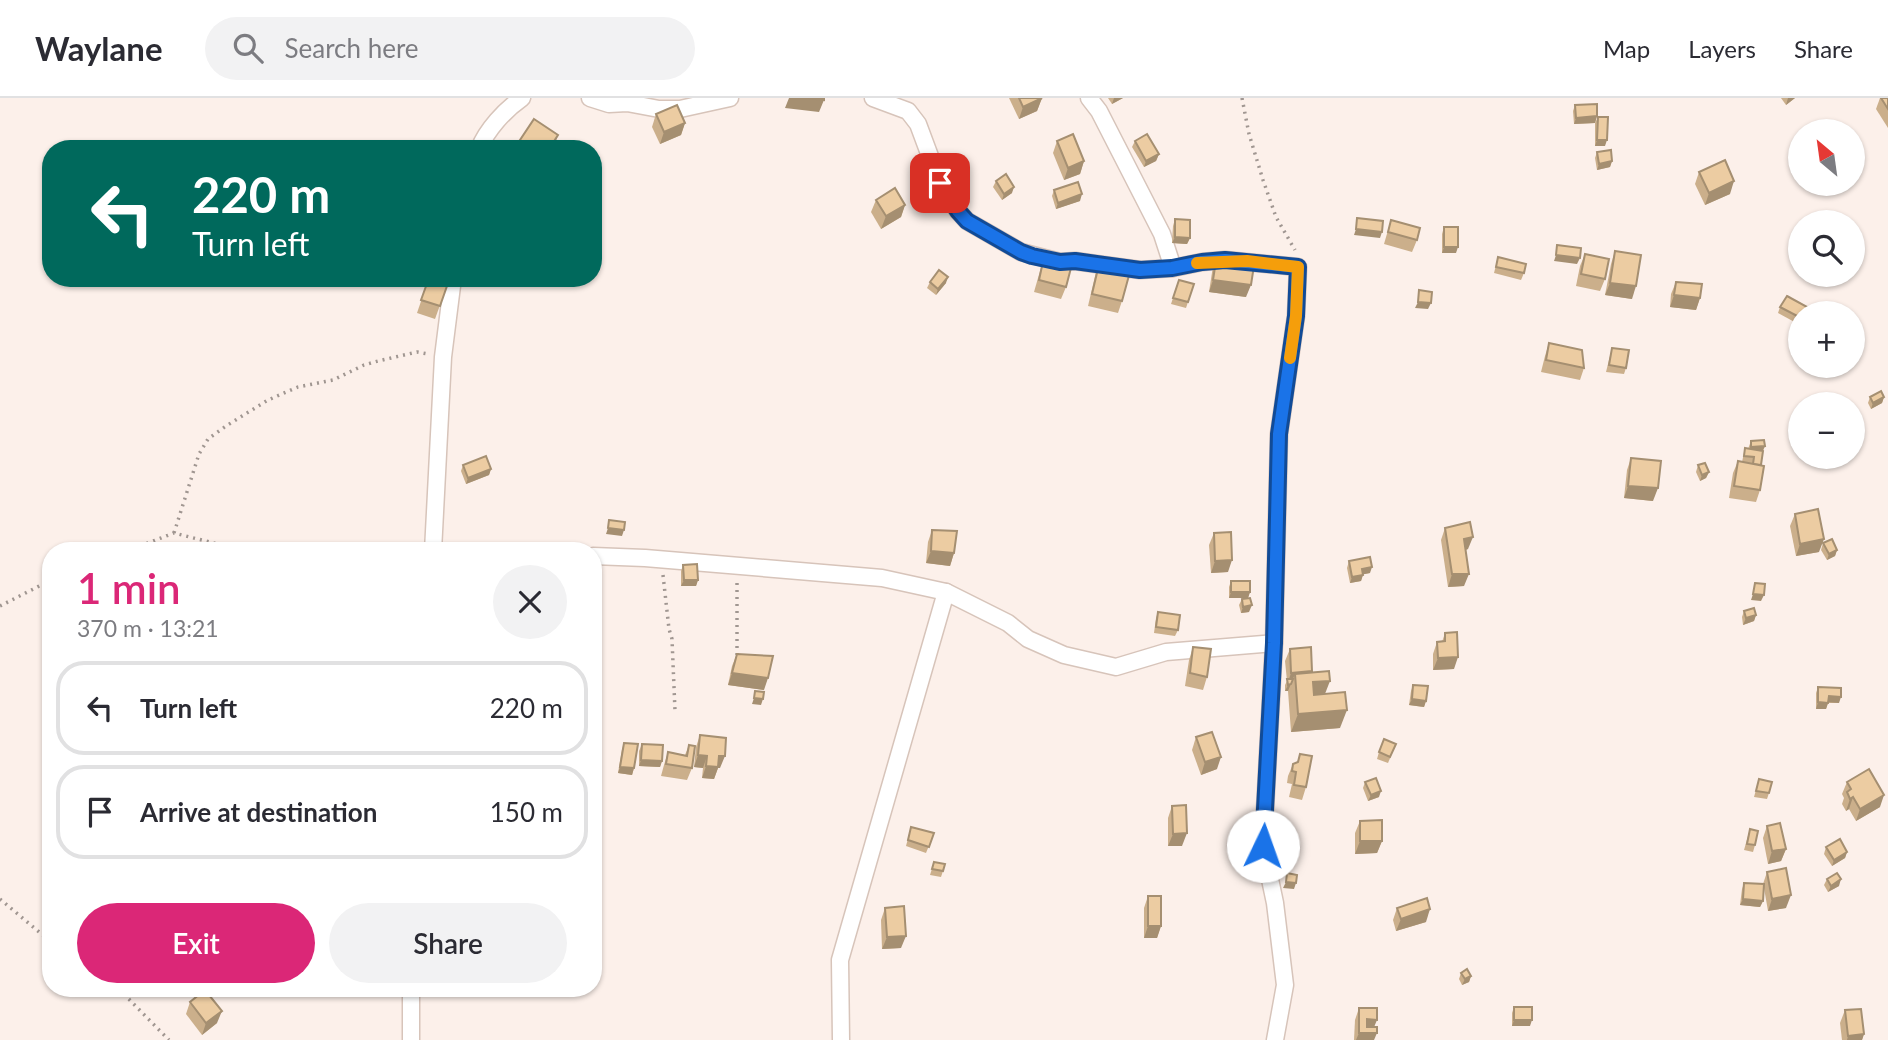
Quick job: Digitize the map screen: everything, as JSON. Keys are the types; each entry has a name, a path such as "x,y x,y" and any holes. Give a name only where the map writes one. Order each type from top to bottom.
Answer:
{"street":[{"path":"482,140 513,104 522,98"},
{"path":"590,98 609,104 627,103 659,109 680,109 730,98"},
{"path":"873,98 908,111 918,124 935,172 948,196 967,221 1021,252 1049,260 1140,270 1225,260 1298,267 1296,316 1279,434 1274,643 1263,846 1275,903 1285,985 1275,1040"},
{"path":"1089,98 1099,111 1163,233 1172,268"},
{"path":"433,542 443,357 452,287"},
{"path":"602,556 883,578 946,592 1008,623 1028,639 1064,655 1116,667 1166,652 1274,643"},
{"path":"841,1040 840,960 946,592"},
{"path":"411,997 411,1040"}],"path":[{"path":"1242,98 1259,169 1276,217 1298,259 1298,267"},
{"path":"174,533 199,454 208,439 237,419 268,400 298,387 333,380 365,365 417,352 443,357"},
{"path":"150,542 174,533 210,542"},
{"path":"662,559 672,639 675,711"},
{"path":"737,566 737,655"},
{"path":"0,606 42,585"},
{"path":"0,899 42,934"},
{"path":"127,997 169,1040"}],"building":[{"path":"1019,98 1042,98 1023,107"},
{"path":"1881,98 1888,98 1888,109"},
{"path":"1597,104 1597,116 1576,118 1575,105"},
{"path":"677,105 685,123 664,132 656,114"},
{"path":"1598,117 1608,117 1607,140 1597,140"},
{"path":"534,119 558,135 555,140 520,140"},
{"path":"1073,134 1084,161 1068,168 1057,141"},
{"path":"1147,134 1159,154 1146,161 1135,141"},
{"path":"1611,150 1612,161 1599,164 1597,152"},
{"path":"1725,160 1734,181 1709,193 1699,172"},
{"path":"1006,174 1014,187 1004,194 996,181"},
{"path":"1078,182 1082,194 1058,203 1054,190"},
{"path":"895,188 905,205 886,216 876,200"},
{"path":"1357,218 1383,221 1382,232 1356,229"},
{"path":"1175,219 1190,220 1190,238 1175,237"},
{"path":"1391,220 1420,228 1417,240 1388,232"},
{"path":"1444,227 1458,227 1458,247 1444,247"},
{"path":"1557,245 1581,248 1580,258 1556,255"},
{"path":"1615,251 1641,255 1636,286 1610,283"},
{"path":"1217,254 1255,259 1251,285 1213,280"},
{"path":"1585,254 1609,259 1605,279 1581,274"},
{"path":"1044,257 1072,264 1066,287 1039,280"},
{"path":"1498,257 1526,264 1524,273 1496,267"},
{"path":"1100,260 1131,268 1122,301 1092,294"},
{"path":"939,270 948,277 938,289 930,282"},
{"path":"1179,280 1194,284 1188,302 1173,298"},
{"path":"1676,282 1702,284 1700,298 1674,295"},
{"path":"426,287 447,287 440,306 421,300"},
{"path":"1419,290 1432,292 1431,303 1418,302"},
{"path":"1787,296 1796,301 1788,301 1788,311 1780,307"},
{"path":"1549,343 1582,350 1584,368 1546,360"},
{"path":"1612,348 1629,350 1626,368 1609,365"},
{"path":"1881,391 1884,397 1873,403 1870,397"},
{"path":"1764,440 1765,446 1751,447 1751,441"},
{"path":"1745,448 1763,451 1761,465 1753,464 1754,457 1744,456"},
{"path":"486,456 491,469 468,478 463,465"},
{"path":"1631,458 1661,461 1658,488 1628,486"},
{"path":"1738,461 1764,466 1760,490 1734,486"},
{"path":"1705,463 1709,472 1702,475 1698,465"},
{"path":"1818,509 1824,539 1800,544 1795,514"},
{"path":"609,520 625,522 624,530 608,528"},
{"path":"1470,522 1473,537 1464,539 1469,574 1452,574 1445,528"},
{"path":"932,530 957,531 954,553 931,551"},
{"path":"1231,532 1232,560 1215,561 1214,533"},
{"path":"1832,539 1837,550 1829,554 1823,543"},
{"path":"1370,557 1372,567 1362,569 1363,575 1352,577 1349,561"},
{"path":"697,564 698,580 684,580 683,565"},
{"path":"1231,581 1250,581 1250,592 1231,592"},
{"path":"1755,583 1765,584 1764,595 1753,594"},
{"path":"1250,598 1252,605 1243,607 1242,599"},
{"path":"1754,608 1756,615 1746,618 1744,611"},
{"path":"1158,612 1180,615 1178,630 1156,627"},
{"path":"1457,632 1458,657 1438,658 1437,642 1445,641 1445,633"},
{"path":"1193,647 1211,649 1207,677 1190,673"},
{"path":"1311,647 1312,671 1291,673 1290,649"},
{"path":"737,654 773,656 768,678 732,673"},
{"path":"1329,671 1330,681 1313,682 1314,695 1345,692 1347,710 1298,714 1295,674"},
{"path":"1413,685 1428,686 1426,701 1412,699"},
{"path":"1818,687 1841,688 1841,697 1829,696 1828,703 1818,702"},
{"path":"755,691 764,692 763,699 754,698"},
{"path":"1212,732 1221,757 1205,762 1196,737"},
{"path":"700,735 726,738 725,756 719,756 718,767 706,766 707,756 698,755"},
{"path":"1384,739 1396,744 1390,757 1379,752"},
{"path":"624,743 638,744 634,768 620,767"},
{"path":"642,744 663,745 662,761 641,760"},
{"path":"689,745 695,746 692,768 666,764 668,752 687,756"},
{"path":"1300,754 1312,756 1306,787 1294,785 1296,772 1292,771 1293,764 1298,762"},
{"path":"1869,769 1884,795 1860,809 1853,797 1850,799 1847,792 1851,789 1847,782"},
{"path":"1376,778 1381,791 1371,795 1365,782"},
{"path":"1759,779 1772,782 1769,793 1756,791"},
{"path":"1186,805 1187,833 1173,834 1172,806"},
{"path":"1382,820 1382,841 1360,841 1360,821"},
{"path":"1780,823 1786,849 1772,851 1767,826"},
{"path":"911,827 934,833 929,847 908,840"},
{"path":"1750,829 1758,831 1755,845 1747,844"},
{"path":"1840,839 1847,852 1834,860 1826,847"},
{"path":"934,862 945,864 943,871 932,869"},
{"path":"1786,868 1791,895 1772,899 1767,872"},
{"path":"1287,873 1297,875 1296,883 1286,882"},
{"path":"1837,873 1841,879 1831,886 1827,879"},
{"path":"1744,883 1764,884 1763,901 1743,899"},
{"path":"1148,896 1161,896 1161,926 1148,926"},
{"path":"1427,898 1430,909 1401,919 1397,908"},
{"path":"904,906 906,936 887,937 885,908"},
{"path":"1467,969 1471,976 1465,979 1461,973"},
{"path":"196,997 211,997 222,1011 206,1023 190,1002"},
{"path":"1514,1007 1532,1007 1532,1020 1514,1020"},
{"path":"1359,1008 1377,1008 1377,1020 1367,1019 1367,1027 1377,1027 1377,1033 1359,1033"},
{"path":"1861,1009 1864,1034 1848,1036 1845,1010"}],"slow traffic":[{"path":"1197,263 1225,260 1298,267 1296,316 1290,358"}],"route":[{"path":"940,183 967,221 1032,256 1060,262 1075,261 1140,270 1225,260 1298,267 1296,316 1279,434 1274,643 1263,846"}]}
